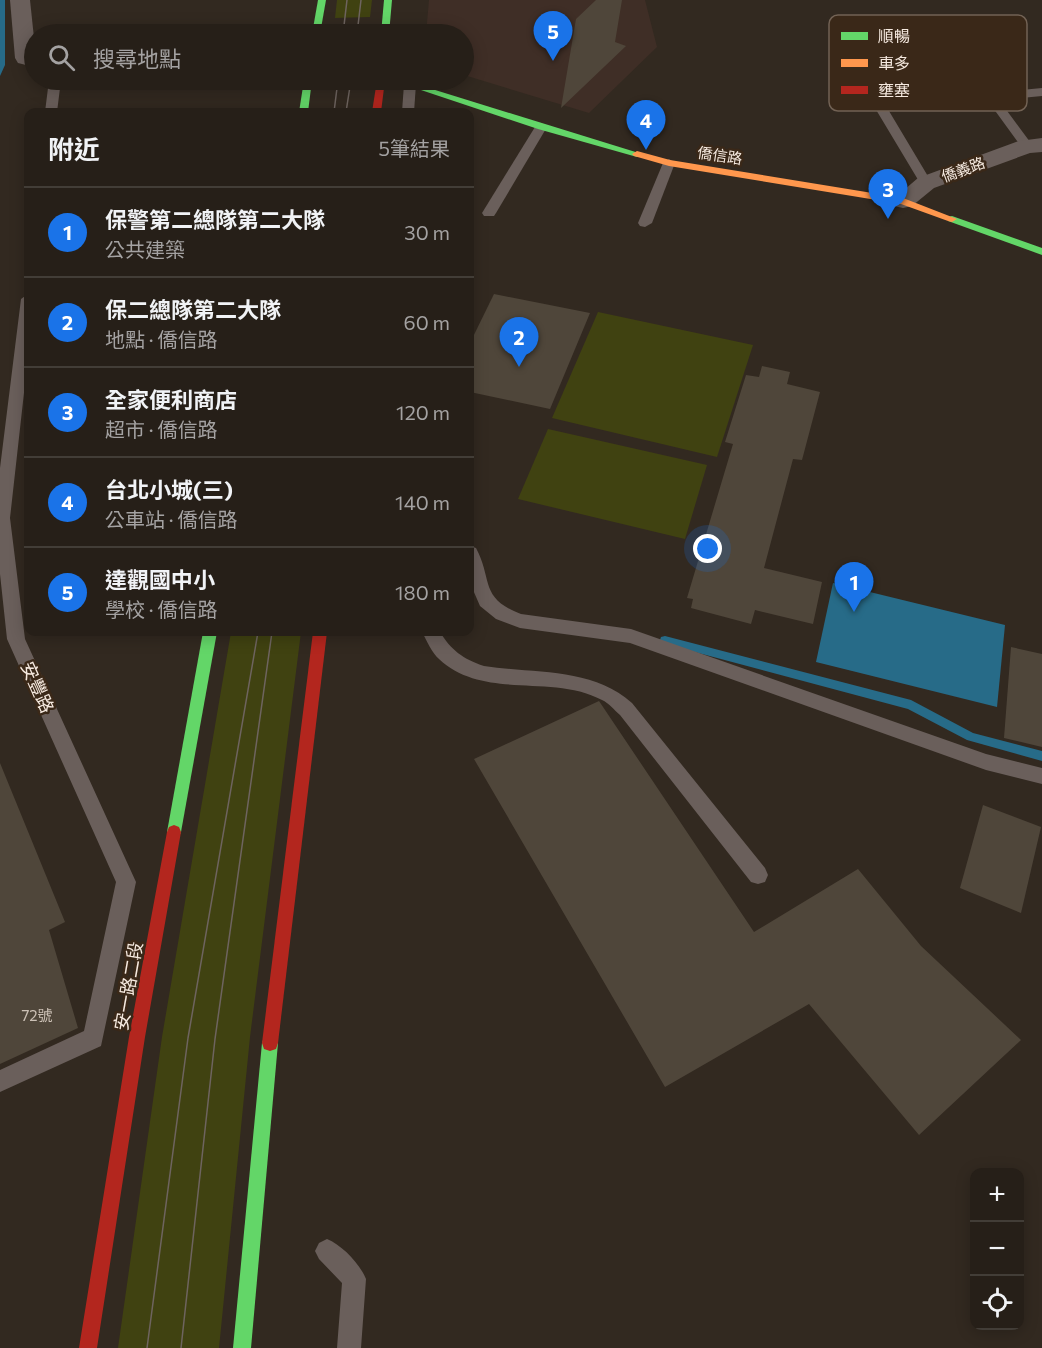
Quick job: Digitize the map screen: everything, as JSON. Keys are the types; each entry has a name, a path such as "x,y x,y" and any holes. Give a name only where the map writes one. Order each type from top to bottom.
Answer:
{"street":[{"path":"20,0 24,39"},
{"path":"318,24 322,0"},
{"path":"386,24 388,0"},
{"path":"304,108 306,90"},
{"path":"378,108 380,90"},
{"name":"僑信路","path":"428,90 541,127 669,163 903,201 1042,252"},
{"name":"僑義路","path":"903,201 926,183 1035,145"},
{"name":"安一路二段","path":"88,1348 137,1037 209,636"},
{"path":"242,1348 272,1036 320,636"}],"lane":[{"path":"52,108 54,90"},
{"path":"408,108 410,90"},
{"path":"1027,93 1042,92"},
{"path":"883,111 926,183"},
{"name":"僑義路","path":"1004,111 1035,145"},
{"path":"489,213 541,127"},
{"path":"645,223 669,163"},
{"name":"安豐路","path":"0,1081 93,1038 126,882 16,639 2,519 24,333"},
{"path":"474,565 486,601 502,614 520,621 632,636 986,762 1042,776"},
{"path":"433,636 438,647 450,660 467,669 570,683 609,694 626,709 758,875"},
{"path":"327,1251 354,1279 349,1348"}],"shaded area":[{"path":"337,0 372,0 370,17 335,18"},
{"path":"429,0 645,0 657,47 589,113 474,78 474,24 427,24"},
{"path":"598,312 753,345 717,457 552,418"},
{"path":"548,429 707,465 685,539 518,499"},
{"path":"230,636 300,636 250,1037 219,1348 118,1348 162,1037"}],"water":[{"path":"0,0 5,0 5,65 0,76"},
{"path":"833,583 1005,625 997,707 816,662"}],"building":[{"path":"596,0 622,0 615,42 626,46 561,108 576,19"},
{"path":"494,294 590,313 550,409 474,393 474,335"},
{"path":"762,366 790,372 787,384 820,392 802,460 793,459 764,568 822,582 813,624 755,610 751,624 691,608 693,599 687,598 733,444 725,442 746,375 759,377"},
{"path":"1011,647 1042,654 1042,747 1004,738"},
{"path":"599,701 754,932 858,869 921,946 1021,1040 919,1135 809,1004 665,1087 474,759"},
{"path":"0,763 65,922 49,930 78,1028 0,1064"},
{"path":"983,805 1041,827 1021,913 960,888"}],"waterway":[{"path":"665,640 911,705 971,737 1042,756"}],"tram line":[{"path":"344,24 347,0"},
{"path":"358,24 361,0"},
{"path":"334,108 337,90"},
{"path":"347,108 349,90"},
{"path":"147,1348 188,1038 257,636"},
{"path":"181,1348 215,1039 271,636"}],"traffic: fast":[{"path":"318,24 322,0"},
{"path":"386,24 388,0"},
{"path":"304,108 306,90"},
{"path":"426,90 541,127 637,154"},
{"path":"952,219 1042,252"},
{"path":"174,832 209,636"},
{"path":"242,1348 270,1043"}],"traffic: slow":[{"path":"637,154 669,163 903,201 952,219"}],"traffic: jam":[{"path":"378,108 380,90"},
{"path":"270,1043 320,636"},
{"path":"88,1348 137,1037 174,832"}],"place":[{"name":"達觀國中小","path":"553,61"},
{"name":"台北小城(三)","path":"646,150"},
{"name":"全家便利商店","path":"888,219"},
{"name":"保二總隊第二大隊","path":"519,367"},
{"name":"保警第二總隊第二大隊","path":"854,612"}]}
